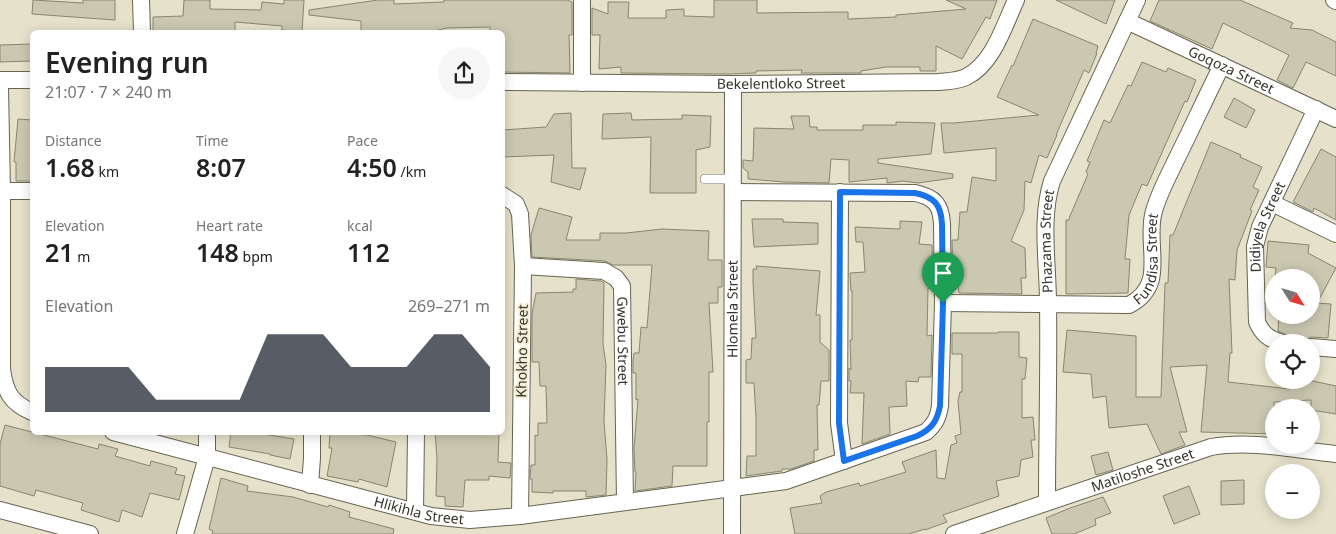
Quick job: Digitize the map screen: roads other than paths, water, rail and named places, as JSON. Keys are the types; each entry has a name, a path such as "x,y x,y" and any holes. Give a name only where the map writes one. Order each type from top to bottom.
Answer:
{"street":[{"path":"142,0 142,30"},
{"path":"582,0 582,83"},
{"name":"Bekelentloko Street","path":"505,82 733,84 939,82 957,80 966,78 984,62 992,50 1016,0"},
{"name":"Phazama Street","path":"1046,502 1048,304 1046,215 1048,195 1052,181 1137,0"},
{"name":"Goqoza Street","path":"1127,21 1336,119"},
{"name":"Fundisa Street","path":"943,303 1129,305 1139,300 1146,293 1151,282 1153,268 1151,226 1158,200 1222,65"},
{"path":"0,80 30,80"},
{"name":"Hlomela Street","path":"732,534 733,84"},
{"path":"0,88 3,377 4,385 10,396 18,404 30,411"},
{"name":"Didiyela Street","path":"1265,334 1257,322 1255,246 1260,227 1316,109"},
{"name":"Hlikihla Street","path":"124,435 431,516 470,520 520,516 786,481 926,432 938,417 940,406 943,303 942,212 935,202 927,195 915,193 840,192 733,185"},
{"path":"1,191 30,191"},
{"path":"840,192 839,423 844,461"},
{"name":"Khokho Street","path":"505,196 516,204 520,214 523,266 520,516"},
{"path":"1272,204 1336,234"},
{"name":"Gwebu Street","path":"523,266 604,271 616,278 622,286 625,502"},
{"path":"1320,348 1336,349"},
{"path":"185,534 206,457 207,435"},
{"path":"310,485 312,435"},
{"path":"415,511 416,435"},
{"name":"Matiloshe Street","path":"954,534 1211,447 1248,444 1336,454"},
{"path":"0,510 90,534"}],"lane":[{"path":"705,179 733,185"}]}
